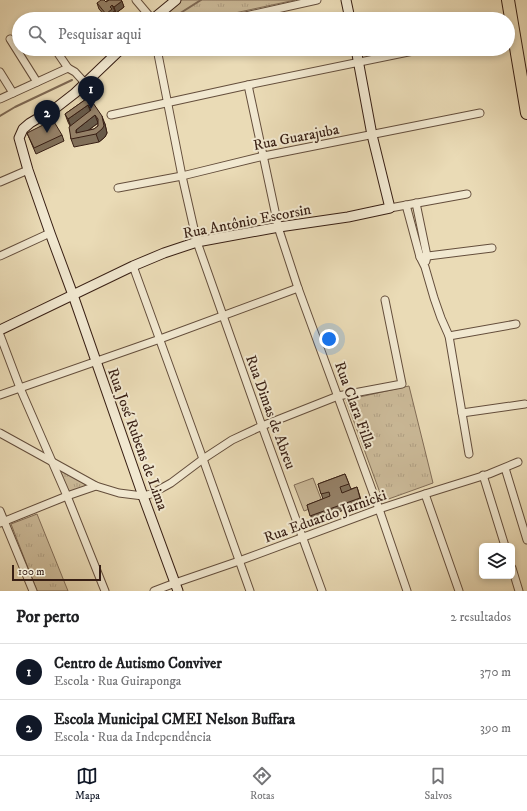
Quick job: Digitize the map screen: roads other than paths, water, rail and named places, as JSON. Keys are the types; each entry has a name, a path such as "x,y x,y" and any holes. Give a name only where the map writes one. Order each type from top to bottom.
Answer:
{"highway":[{"path":"508,0 510,12"},
{"path":"515,42 527,113"}],"street":[{"path":"136,0 147,12"},
{"path":"161,12 176,0"},
{"path":"264,12 318,0"},
{"path":"346,0 349,12"},
{"path":"21,56 37,82"},
{"path":"60,56 68,68 75,72 86,84 114,56"},
{"name":"Rua Dimas de Abreu","path":"158,56 182,176 197,242 222,316 322,591"},
{"path":"358,56 372,135 390,208"},
{"path":"111,115 389,56"},
{"path":"0,99 68,68"},
{"path":"0,72 13,93"},
{"name":"Rua José Rubens de Lima","path":"86,84 57,107 30,123 23,130 19,138 28,170 50,233 143,496 177,587"},
{"name":"Rua Clara Filla","path":"248,85 279,227 298,288 379,509 407,591"},
{"name":"Rua Guarajuba","path":"118,188 182,176 264,156 480,113"},
{"path":"0,182 28,170"},
{"name":"Rua Antônio Escorsin","path":"0,330 133,266 164,253 197,242 279,227 348,217 467,194"},
{"path":"416,203 421,228 425,267 434,298 449,336 469,454"},
{"path":"406,205 413,230 423,256"},
{"path":"413,230 421,228"},
{"path":"0,256 50,233"},
{"path":"423,256 492,248"},
{"path":"133,266 250,591"},
{"path":"0,395 96,362 298,288"},
{"path":"0,433 96,486 119,493 143,496 151,494 171,483 232,440 262,426 338,396 402,384 385,300"},
{"path":"449,336 516,324"},
{"path":"0,335 20,388 67,496 105,591"},
{"path":"462,413 525,404"},
{"name":"Rua Eduardo Jarnicki","path":"154,591 177,587 302,537 379,509 489,474 518,462"},
{"path":"505,468 527,540"},
{"path":"483,475 504,543"},
{"path":"2,522 96,486"},
{"path":"425,494 459,591"},
{"path":"0,511 2,522 33,591"},
{"path":"515,578 519,591"}],"waterway":[{"path":"182,12 201,0"},
{"path":"0,116 15,107 72,80"}],"place":[{"name":"Centro de Autismo Conviver","path":"91,109"},
{"name":"Escola Municipal CMEI Nelson Buffara","path":"47,133"}]}
